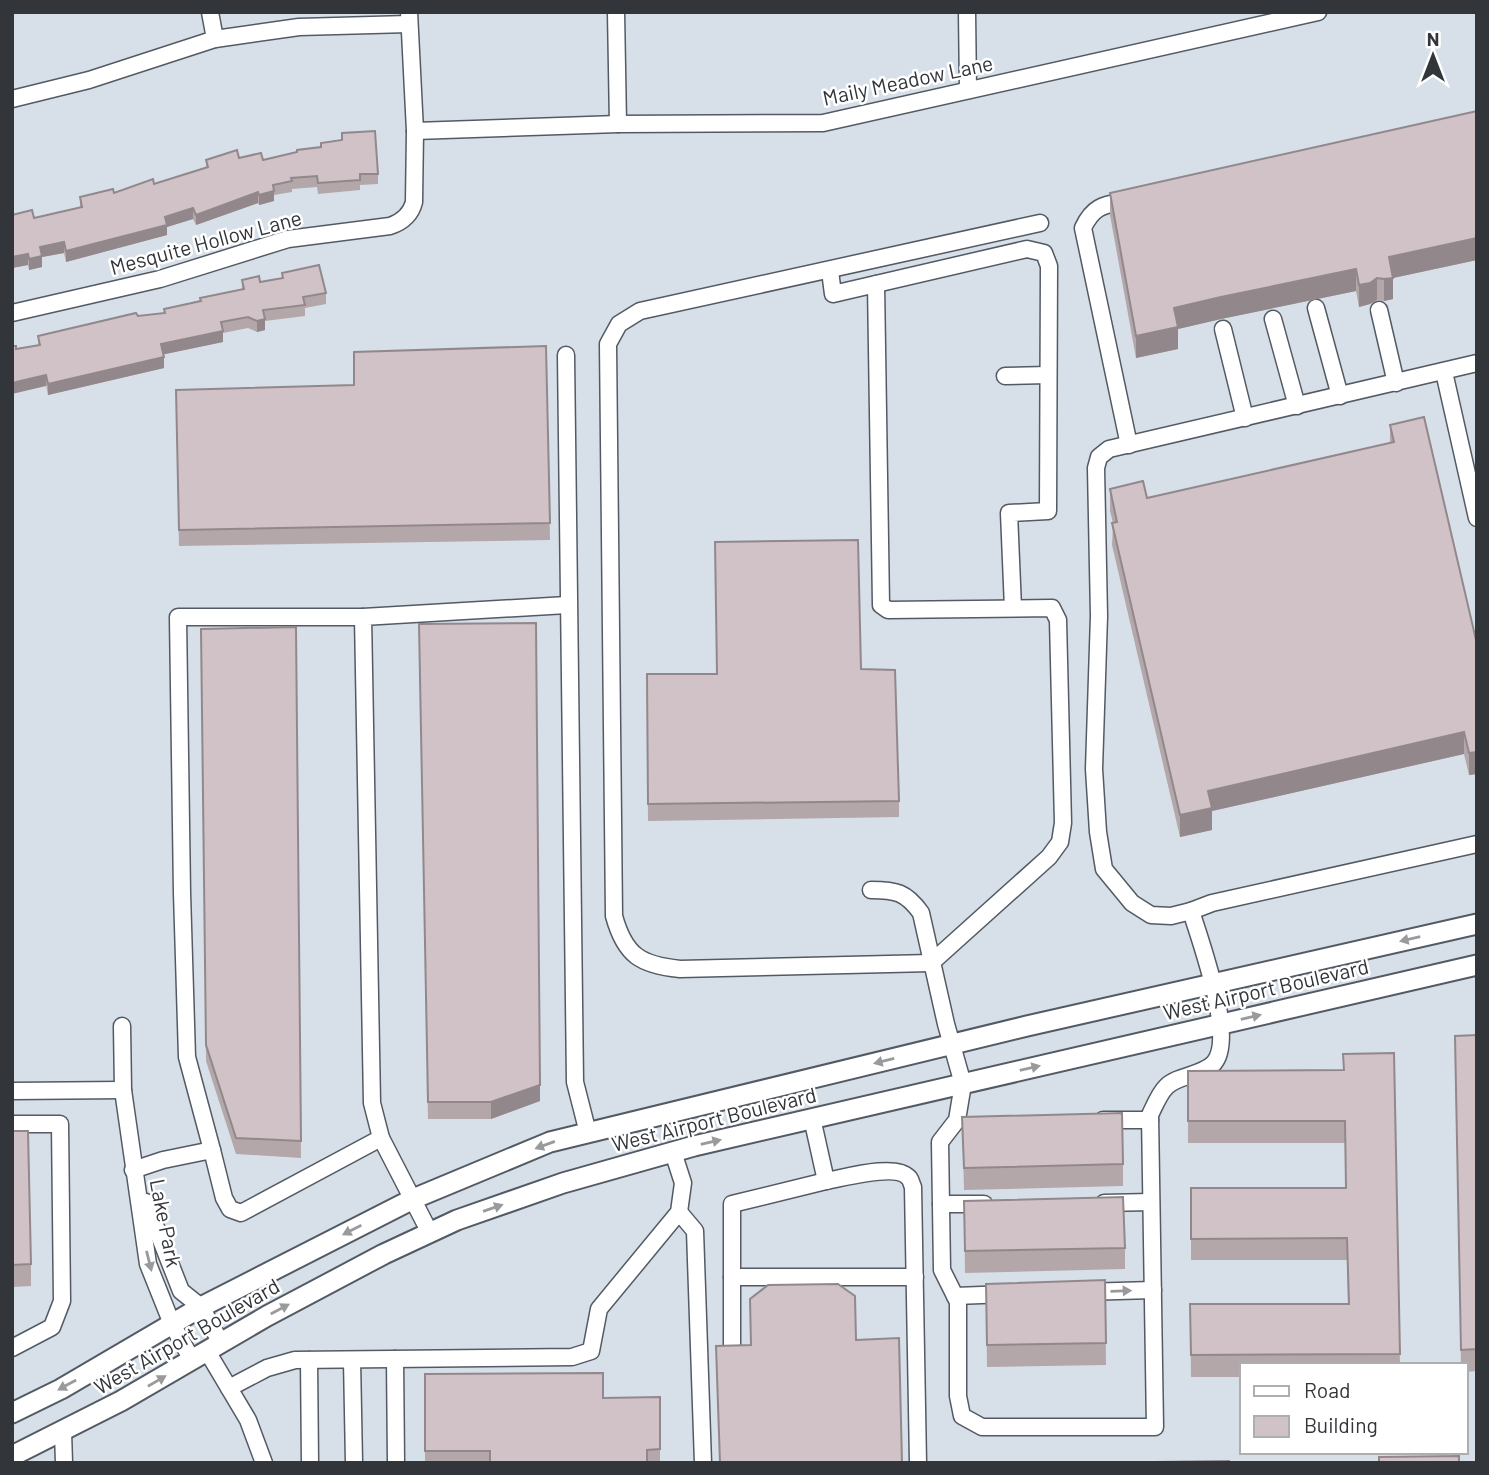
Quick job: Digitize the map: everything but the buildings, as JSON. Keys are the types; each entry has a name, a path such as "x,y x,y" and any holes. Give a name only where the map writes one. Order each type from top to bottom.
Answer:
{"main road":[{"name":"West Airport Boulevard","path":"12,1413 61,1389 201,1307 413,1199 550,1142 1214,983 1477,924"},
{"name":"West Airport Boulevard","path":"12,1456 63,1432 384,1254 457,1220 563,1183 673,1152 812,1118 1477,965"}],"street":[{"path":"210,12 215,39"},
{"path":"616,12 618,124"},
{"path":"967,12 968,90"},
{"name":"Maily Meadow Lane","path":"415,131 618,124 823,123 1318,12"},
{"path":"12,99 89,80 215,39 299,26 409,18 415,131"},
{"name":"Mesquite Hollow Lane","path":"12,313 160,279 288,239 390,226 400,222 409,213 414,202 415,131"},
{"path":"1129,444 1083,228 1087,218 1097,207 1151,195"},
{"path":"876,284 881,605 888,610 1052,608 1058,620 1063,823 1060,842 1049,857 931,963 680,969 653,966 633,954 620,937 614,916 608,344 619,324 640,311 1040,223"},
{"path":"830,271 832,294 1027,249 1044,253 1049,266 1048,511 1009,513 1013,608"},
{"path":"1316,308 1340,396"},
{"path":"1379,310 1396,383"},
{"path":"1273,319 1297,406"},
{"path":"1223,330 1245,418"},
{"path":"566,355 575,1082 588,1133"},
{"path":"1477,363 1129,444 1109,449 1099,457 1096,468 1099,617 1094,769 1098,832 1104,869 1132,904 1151,915 1171,916 1212,903 1477,844"},
{"path":"1444,372 1477,518"},
{"path":"1005,376 1048,374"},
{"path":"381,1138 241,1213 230,1209 224,1198 187,1057 178,617 363,617 567,605"},
{"path":"363,617 373,1103 381,1138 430,1233"},
{"path":"870,890 895,891 912,900 921,914 951,1045 963,1084 964,1120 940,1142 942,1270 958,1302 958,1396 962,1416 982,1427 1155,1427 1150,1115 1166,1086 1214,1063 1221,1049 1221,1024 1214,983 1191,911"},
{"name":"Lake Park","path":"122,1026 123,1090 148,1264 172,1324 207,1351"},
{"path":"12,1091 123,1090"},
{"path":"812,1118 826,1181"},
{"path":"1081,1120 1150,1120"},
{"path":"12,1125 60,1124 62,1301 52,1327 12,1348"},
{"path":"133,1170 163,1160 212,1150"},
{"path":"229,1388 267,1368 295,1360 572,1357 591,1351 599,1309 679,1212 683,1184 673,1152"},
{"name":"Lake Park","path":"133,1170 181,1291 201,1307 207,1351"},
{"path":"732,1345 732,1204 876,1172 897,1171 908,1176 913,1186 918,1463"},
{"path":"1085,1203 1151,1202"},
{"path":"941,1204 1007,1203"},
{"path":"679,1212 695,1231 703,1463"},
{"path":"732,1277 915,1277"},
{"path":"1060,1293 1153,1290"},
{"path":"955,1296 1021,1294"},
{"path":"207,1351 248,1420 264,1463"},
{"path":"395,1359 396,1463"},
{"path":"309,1360 310,1463"},
{"path":"352,1360 354,1463"},
{"path":"63,1432 64,1463"}]}
